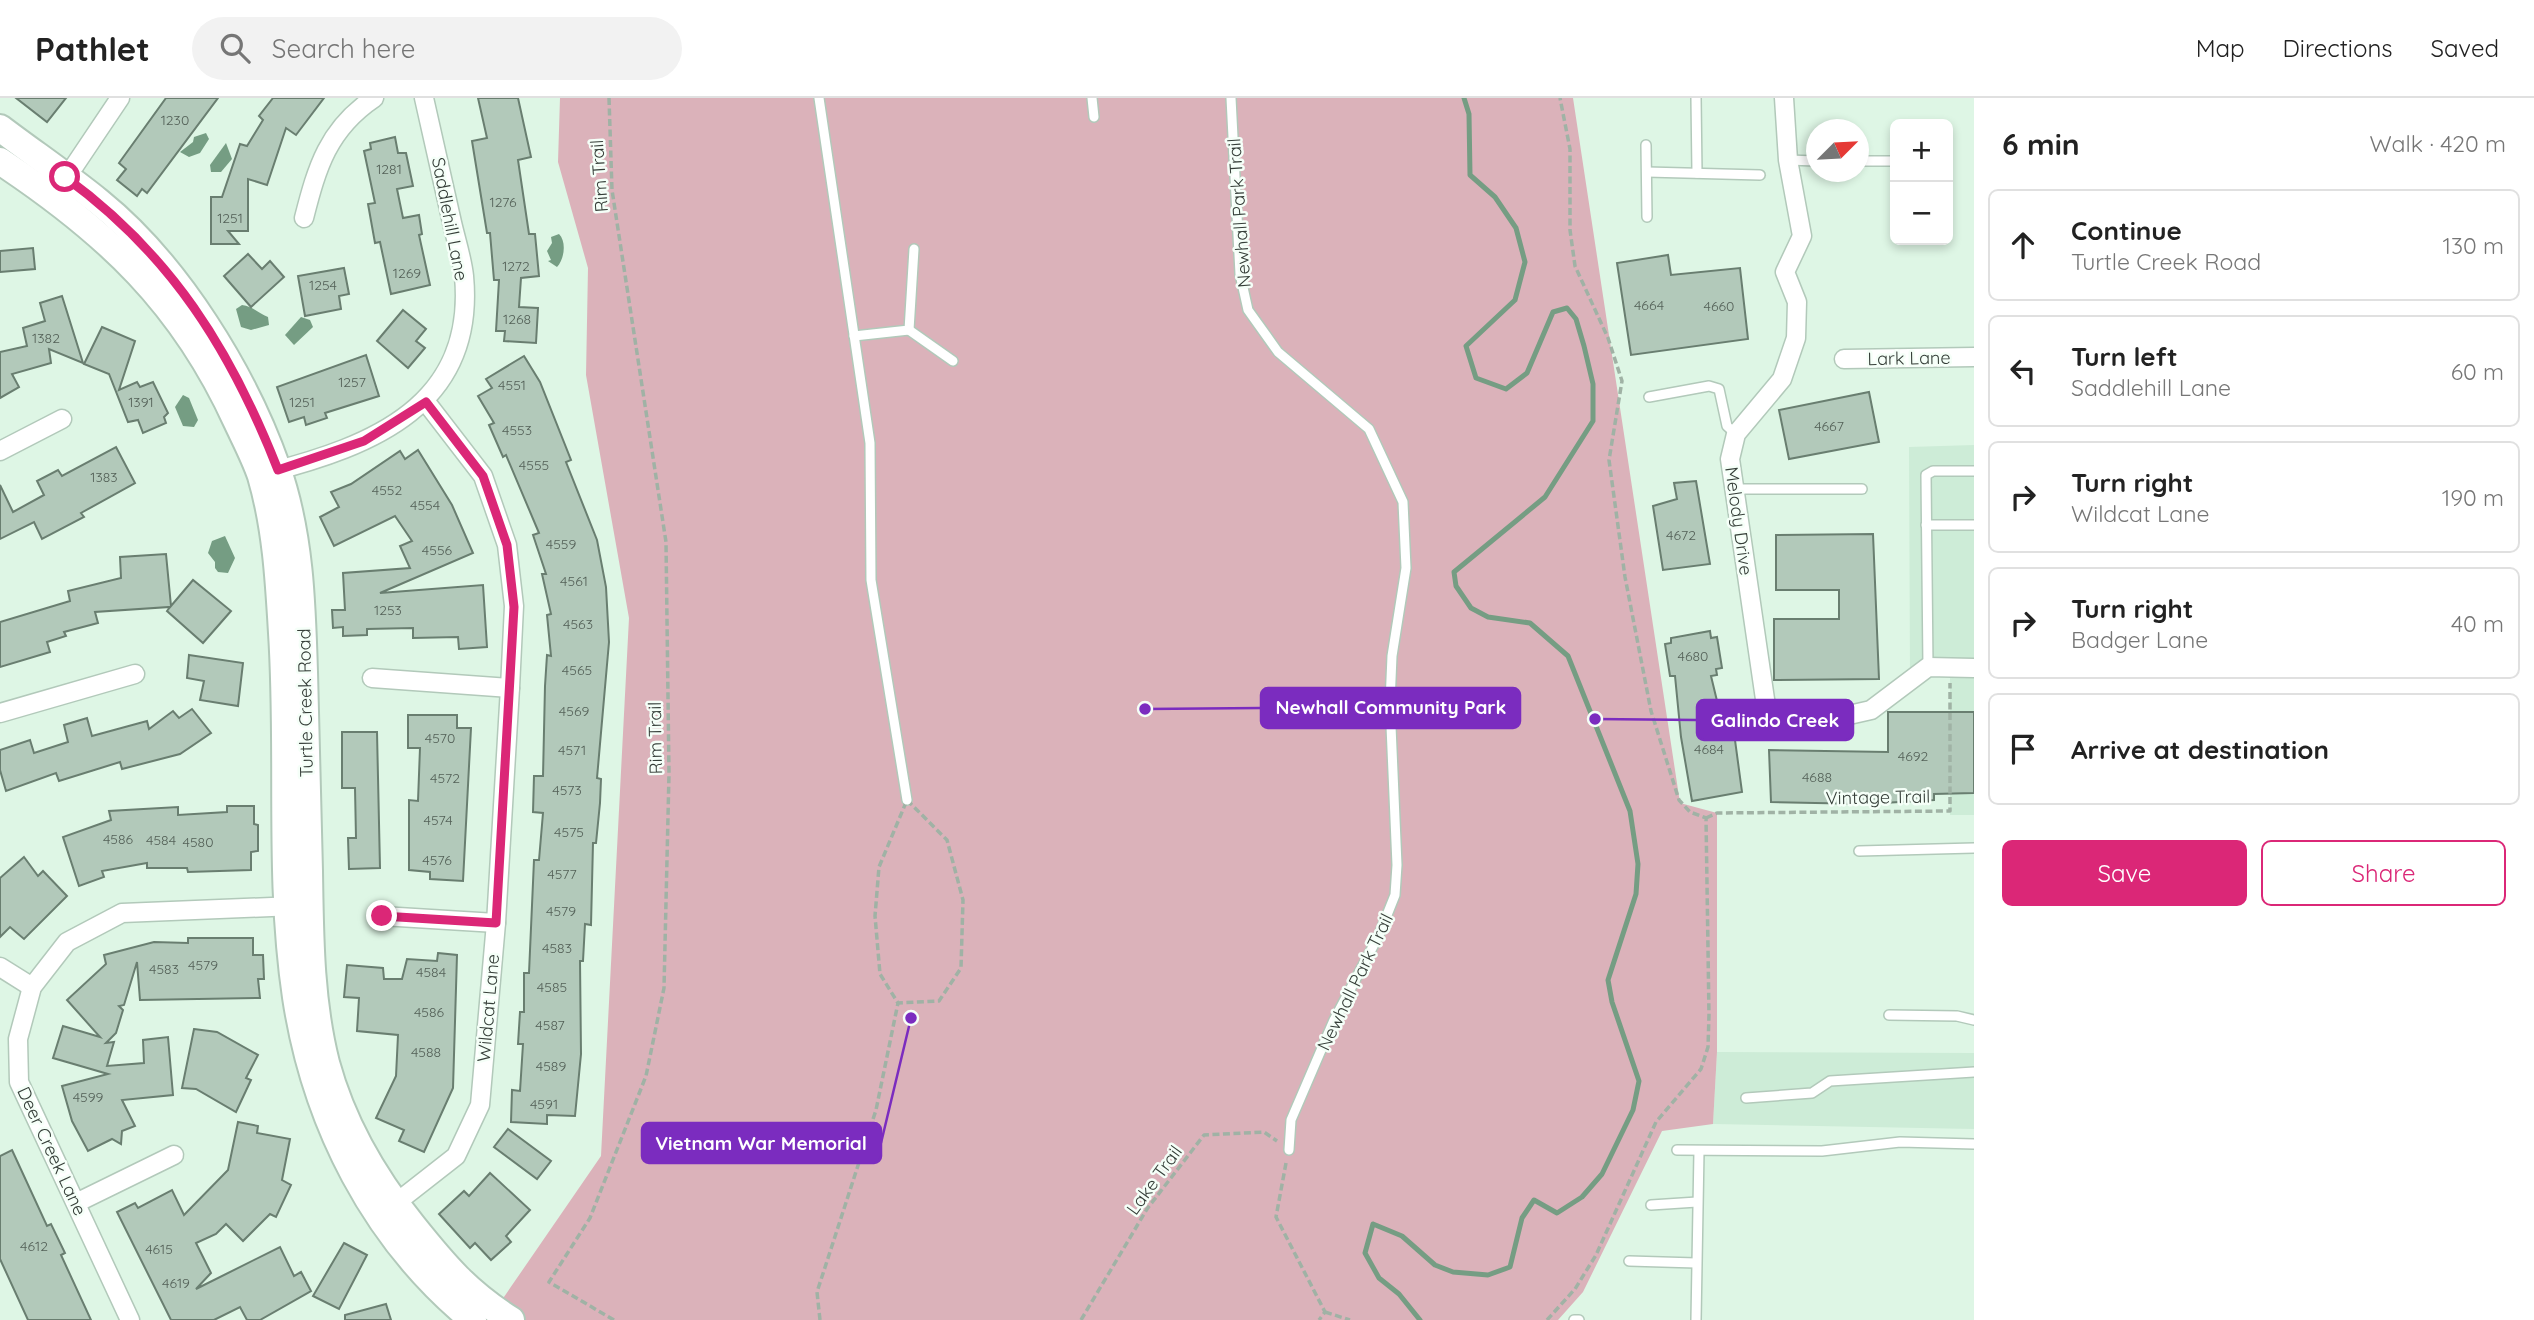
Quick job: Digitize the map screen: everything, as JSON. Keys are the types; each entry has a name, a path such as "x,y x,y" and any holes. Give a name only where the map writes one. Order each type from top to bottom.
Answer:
{"street":[{"path":"57,186 120,98"},
{"path":"304,218 317,166 350,114 374,98"},
{"name":"Saddlehill Lane","path":"269,473 364,441 426,402 451,365 464,324 464,275 424,98"},
{"path":"1736,434 1782,379 1796,338 1797,302 1786,272 1802,236 1788,160 1784,98"},
{"name":"Turtle Creek Road","path":"0,128 115,247 170,309 219,383 269,473 299,906 296,996 314,1084 336,1139 386,1211 422,1275 472,1320"},
{"name":"Turtle Creek Road","path":"0,162 57,186"},
{"name":"Lark Lane","path":"1844,359 1974,357"},
{"name":"Wildcat Lane","path":"386,1211 456,1156 480,1105 496,923 510,688 514,607 507,545 483,476 426,402"},
{"path":"0,451 62,419"},
{"name":"Melody Drive","path":"1736,434 1730,459 1766,706 1778,711 1849,715 1871,710 1928,667"},
{"path":"1928,667 1974,668"},
{"path":"0,713 135,674"},
{"path":"372,678 510,688"},
{"name":"Deer Creek Lane","path":"130,1320 19,1082 18,1039 32,987 66,942 122,913 299,906"},
{"path":"382,916 496,923"},
{"path":"0,967 32,987"},
{"path":"76,1203 174,1155"},
{"name":"Turtle Creek Road","path":"386,1211 460,1283 511,1320"}],"lane":[{"path":"819,98 870,443 871,580 907,800"},
{"path":"1092,98 1094,117"},
{"name":"Newhall Park Trail","path":"1231,98 1240,274 1248,310 1278,352 1369,429 1403,502 1406,568 1392,656 1390,703 1397,865 1395,895 1379,935 1335,1020 1297,1107 1292,1120 1289,1150"},
{"path":"1696,98 1697,173"},
{"path":"1646,145 1647,217"},
{"path":"1788,160 1806,160"},
{"path":"1869,161 1890,161"},
{"path":"1647,172 1760,175"},
{"path":"909,330 914,249"},
{"path":"854,336 909,330 953,361"},
{"path":"1649,397 1709,386 1718,390 1727,426 1736,434"},
{"path":"1928,667 1926,475 1933,471 1974,471"},
{"path":"1734,489 1863,489"},
{"path":"1926,525 1974,525"},
{"path":"1859,851 1974,848"},
{"path":"1889,1015 1957,1016 1974,1020"},
{"path":"1746,1098 1812,1093 1830,1081 1974,1072"},
{"path":"1677,1150 1822,1151 1900,1142 1974,1144"},
{"path":"1696,1320 1699,1150"},
{"path":"1651,1205 1697,1202"},
{"path":"1629,1261 1696,1263"}],"path":[{"name":"Rim Trail","path":"609,98 612,190 666,542 669,774 664,988 646,1076 590,1218 549,1282 614,1320"},
{"path":"1547,1320 1586,1272 1619,1199 1638,1167 1656,1122 1701,1069 1708,1047 1706,818 1690,812 1679,800 1643,677 1625,577 1609,460 1622,381 1608,338 1575,266 1570,229 1570,149 1560,98"},
{"name":"Vintage Trail","path":"1706,818 1717,813 1950,811 1950,667"},
{"path":"820,1320 817,1292 876,1110 898,1003 880,974 875,916 879,867 907,800 947,840 963,900 961,968 939,1001 898,1003"},
{"name":"Lake Trail","path":"1081,1320 1147,1209 1204,1135 1264,1132 1289,1150"},
{"path":"1289,1150 1276,1217 1325,1312 1350,1320"},
{"path":"1319,1320 1325,1312"}],"shaded area":[{"path":"560,98 1573,98 1680,803 1717,813 1717,1052 1713,1124 1662,1131 1583,1292 1558,1320 511,1320 495,1310 601,1156 629,618 586,375 588,268 558,162"},
{"path":"206,133 209,139 200,153 189,157 180,152 193,142 194,137"},
{"path":"226,143 232,159 221,172 211,172 210,165"},
{"path":"559,234 564,251 557,267 548,261 551,260 547,251 552,243 551,237"},
{"path":"242,305 268,317 269,325 251,330 241,327 236,309"},
{"path":"301,317 310,320 313,327 294,345 285,335"},
{"path":"183,395 189,398 198,420 194,427 183,426 175,407"},
{"path":"1974,445 1974,815 1950,815 1950,667 1910,677 1909,447"},
{"path":"225,536 235,558 228,573 218,572 208,553 212,541"},
{"path":"1717,1052 1974,1053 1974,1129 1713,1124"}],"building":[{"path":"16,98 66,98 47,122"},
{"path":"166,98 218,98 147,193 142,189 137,196 117,180 126,169 119,163"},
{"path":"273,98 324,98 296,135 286,128 267,185 248,179 248,231 228,231 239,244 211,244 211,197 222,197 240,144 247,146 263,120 259,116"},
{"path":"478,98 518,98 531,157 518,160 529,234 535,234 539,276 521,278 519,307 538,308 536,343 504,341 505,331 496,331 499,280 494,280 490,233 487,233 472,141 487,138"},
{"path":"395,137 398,153 406,153 413,186 397,189 403,218 419,215 422,234 419,235 430,285 391,294 380,242 375,243 368,204 375,203 364,151 371,149 370,143"},
{"path":"33,248 35,269 0,272 0,251"},
{"path":"248,254 262,269 270,261 284,277 251,307 224,276"},
{"path":"1668,255 1671,275 1740,268 1748,339 1631,355 1617,263"},
{"path":"344,268 349,294 339,296 341,309 305,316 298,276"},
{"path":"62,296 83,363 49,349 51,363 12,374 19,387 0,398 0,352 27,346 23,328 45,321 40,303"},
{"path":"403,310 426,329 416,341 425,348 408,368 377,341"},
{"path":"102,327 135,341 119,390 137,382 140,387 153,382 168,413 164,417 166,423 143,433 138,420 128,422 109,374 84,364"},
{"path":"366,355 379,396 325,413 327,418 306,425 304,417 289,422 277,387"},
{"path":"524,356 540,382 571,460 566,462 597,540 606,587 609,642 597,778 601,779 596,843 593,843 591,925 585,924 583,961 580,961 581,1054 575,1116 547,1115 547,1124 511,1122 512,1090 520,1091 523,1044 518,1044 520,1012 524,1012 524,973 529,973 534,860 539,860 543,813 533,812 534,776 543,776 547,655 551,656 547,615 551,614 542,574 546,574 533,535 539,533 506,455 503,457 489,425 494,423 478,396 492,388 486,379"},
{"path":"1869,392 1879,442 1789,459 1779,410"},
{"path":"116,447 135,483 81,513 84,517 42,539 34,522 0,539 0,485 13,512 44,495 37,481 58,470 62,476"},
{"path":"418,450 452,505 473,553 380,593 483,585 487,647 459,649 458,637 413,638 413,628 367,629 367,635 343,636 343,627 333,628 332,610 345,610 343,573 410,568 400,546 412,541 395,516 334,546 320,517 339,507 331,492 351,484 400,451 405,459"},
{"path":"1696,481 1710,564 1663,570 1653,506 1677,499 1674,483"},
{"path":"1873,534 1879,679 1774,680 1774,619 1839,619 1839,590 1776,590 1776,535"},
{"path":"166,554 171,606 193,580 231,611 203,643 167,611 170,607 95,612 98,623 64,632 66,636 47,642 50,652 0,667 0,622 70,601 68,591 121,578 120,557"},
{"path":"1710,631 1711,638 1717,637 1722,668 1716,669 1717,675 1711,676 1718,705 1730,703 1742,792 1692,801 1681,737 1675,676 1670,676 1665,644 1671,643 1671,638"},
{"path":"189,655 243,663 238,706 200,700 204,681 187,678"},
{"path":"192,709 211,733 180,754 122,769 120,762 59,781 56,773 6,791 0,770 0,750 30,740 34,753 68,742 64,725 87,718 92,736 147,721 149,729 173,711 179,718"},
{"path":"1888,712 1974,712 1974,793 1934,794 1934,800 1865,804 1771,802 1769,750 1888,752"},
{"path":"408,715 457,715 457,728 471,728 463,881 430,879 430,872 409,870 409,800 418,801 420,748 408,748"},
{"path":"342,732 377,732 380,868 349,869 348,838 356,838 355,788 342,788"},
{"path":"227,806 254,806 254,824 258,825 258,851 251,852 251,870 188,872 187,868 147,868 147,863 102,871 104,877 79,886 63,837 111,820 109,811 178,807 178,815 227,812"},
{"path":"24,857 38,876 43,871 67,896 24,939 10,927 0,937 0,878"},
{"path":"188,938 253,938 253,955 263,955 264,979 258,979 260,998 140,1000 137,962 124,1005 119,1006 123,1010 116,1033 106,1043 114,1042 107,1066 144,1063 143,1040 168,1037 173,1095 122,1100 135,1126 122,1131 121,1144 112,1139 88,1151 72,1121 62,1086 108,1074 53,1058 63,1026 100,1037 67,1000 106,964 104,955 154,942 188,943"},
{"path":"438,953 457,955 453,1088 424,1152 399,1141 404,1130 376,1118 396,1076 398,1035 357,1031 359,998 344,997 347,965 383,968 384,979 402,979 407,959 437,961"},
{"path":"194,1029 217,1032 258,1055 246,1078 251,1080 236,1112 196,1089 182,1088"},
{"path":"238,1122 258,1126 257,1133 290,1139 282,1180 291,1185 276,1217 270,1214 243,1241 226,1224 216,1234 196,1243 211,1273 196,1289 280,1247 294,1276 301,1272 311,1291 260,1320 247,1320 240,1307 214,1320 171,1320 117,1212 135,1203 138,1208 172,1190 184,1215 228,1170"},
{"path":"508,1129 551,1161 537,1179 494,1147"},
{"path":"12,1150 47,1226 51,1224 65,1253 61,1255 91,1320 28,1320 0,1259 0,1156"},
{"path":"490,1173 530,1210 506,1236 511,1242 491,1260 475,1243 470,1248 439,1214 464,1191 469,1196"},
{"path":"344,1243 367,1255 339,1309 313,1296"},
{"path":"386,1304 391,1320 345,1320 345,1315"}],"waterway":[{"path":"1420,1320 1399,1294 1379,1278 1365,1253 1373,1224 1402,1236 1435,1265 1453,1272 1488,1275 1510,1267 1522,1218 1534,1200 1557,1213 1582,1197 1602,1174 1633,1110 1639,1081 1612,1002 1608,980 1636,894 1638,864 1630,811 1568,656 1530,623 1488,617 1471,608 1456,586 1454,572 1545,497 1593,421 1593,384 1576,319 1567,308 1553,312 1527,373 1506,389 1476,378 1466,346 1515,300 1525,262 1516,228 1495,197 1470,175 1469,114 1464,98"}],"place":[{"name":"Newhall Community Park","path":"1145,709"},
{"name":"Galindo Creek","path":"1595,719"},
{"name":"Vietnam War Memorial","path":"911,1018"}],"route":[{"path":"65,177 102,204 145,247 188,300 224,350 255,411 278,470 364,441 426,402 483,476 507,545 514,607 496,923 382,916"}]}
